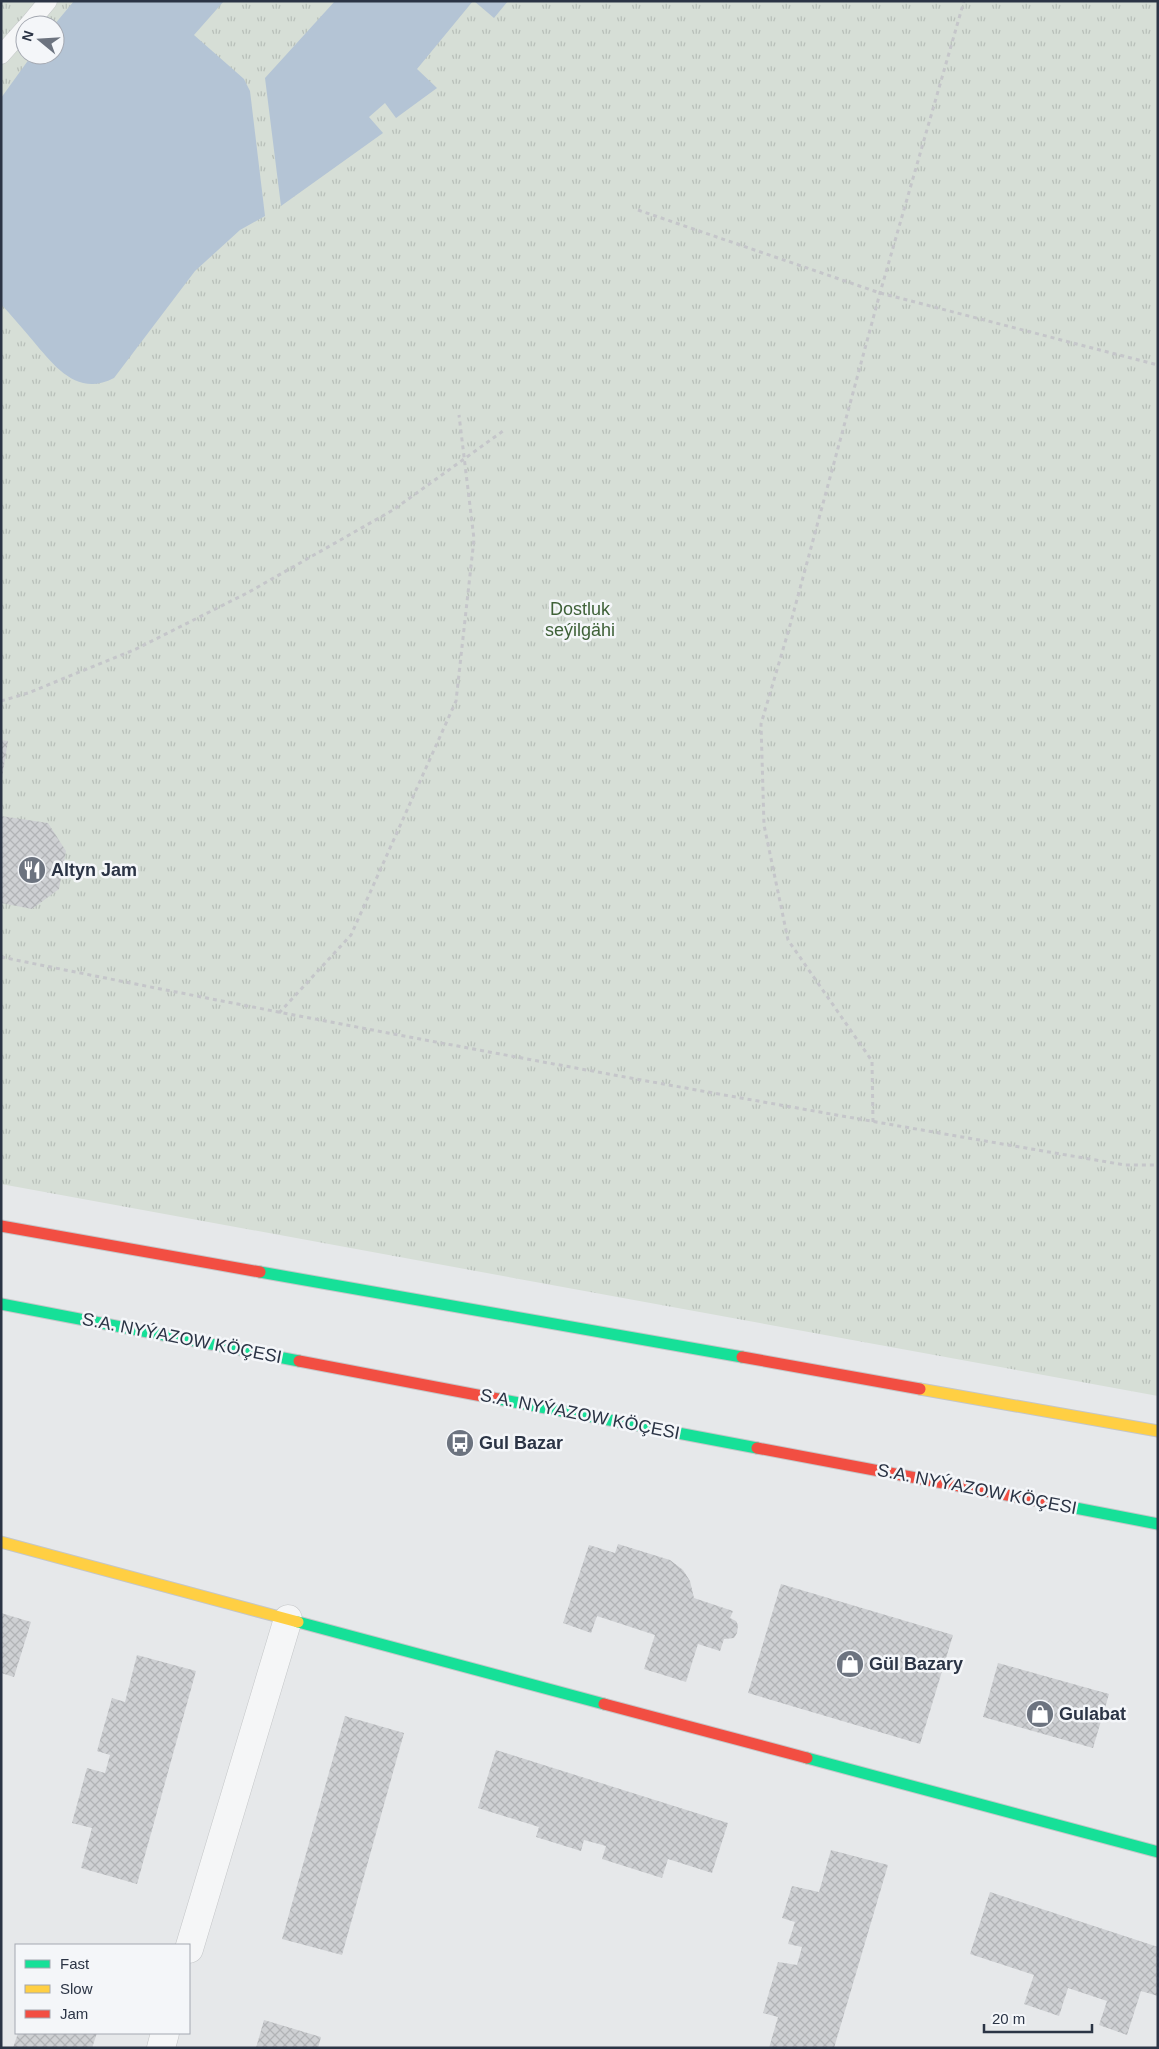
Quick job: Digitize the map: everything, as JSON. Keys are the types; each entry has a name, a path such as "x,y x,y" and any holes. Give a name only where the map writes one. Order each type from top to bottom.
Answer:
{"main road":[{"path":"1,1226 1158,1431"},
{"name":"S.A. NYÝAZOW KÖÇESI","path":"1,1304 1158,1524"},
{"path":"1,1542 1158,1852"}],"street":[{"path":"190,1946 288,1619"},
{"path":"161,2048 165,2034"}],"lane":[{"path":"36,15 48,1"},
{"path":"1,55 15,39"}],"path":[{"path":"873,1122 872,1061 788,940 764,825 761,724 789,629 880,292 964,1"},
{"path":"638,210 880,292 1158,364"},
{"path":"279,1014 352,935 456,701 474,539 459,415"},
{"path":"1,700 28,693 136,650 249,592 393,510 503,431"},
{"path":"1,957 279,1014 873,1122 1125,1165 1158,1165"}],"green space":[{"name":"Dostluk seýilgähi","path":"1,1 1158,1 1158,1396 1,1184"}],"water":[{"path":"74,1 224,1 194,35 244,79 250,91 265,216 240,230 195,271 114,378 101,383 89,384 78,382 59,369 1,304 1,98 25,65 65,65 65,15 62,15"},
{"path":"335,1 473,1 417,69 437,88 396,118 385,103 369,117 383,133 281,206 265,78"},
{"path":"474,1 508,1 494,18"}],"building":[{"path":"1,740 8,741 2,778 1,778"},
{"name":"Altyn Jam","path":"1,816 48,823 66,851 59,889 32,909 1,903"},
{"path":"618,1544 670,1560 683,1570 690,1581 694,1598 733,1611 730,1618 736,1621 738,1625 734,1638 724,1639 720,1651 698,1644 686,1682 644,1669 655,1635 597,1616 591,1633 563,1623 589,1545 615,1553"},
{"name":"Gül Bazary","path":"781,1584 953,1635 920,1744 748,1693"},
{"path":"1,1613 31,1622 14,1677 1,1673"},
{"path":"137,1655 196,1671 137,1884 81,1868 92,1828 72,1823 87,1768 105,1773 110,1755 97,1751 112,1698 125,1702"},
{"path":"998,1663 1109,1694 1093,1748 983,1717"},
{"path":"345,1716 404,1733 342,1955 282,1939"},
{"path":"496,1750 728,1823 712,1873 668,1859 662,1878 602,1859 606,1846 584,1840 581,1851 536,1837 539,1827 478,1808"},
{"path":"831,1850 888,1865 834,2048 769,2048 778,2017 763,2013 778,1962 797,1965 802,1947 788,1944 795,1922 782,1918 792,1886 819,1892"},
{"path":"990,1892 1158,1947 1158,1996 1141,1991 1127,2035 1099,2025 1107,2001 1068,1988 1059,2016 1024,2004 1034,1975 970,1954"},
{"path":"264,2020 321,2037 318,2048 256,2048"},
{"path":"18,2034 97,2034 92,2048 13,2048"}],"traffic: fast":[{"path":"260,1272 742,1357"},
{"path":"1,1304 299,1361"},
{"path":"498,1399 757,1448"},
{"path":"1065,1506 1158,1524"},
{"path":"298,1622 604,1704"},
{"path":"807,1758 1158,1852"}],"traffic: slow":[{"path":"920,1389 1158,1431"},
{"path":"1,1542 298,1622"}],"traffic: jam":[{"path":"1,1226 260,1272"},
{"path":"742,1357 920,1389"},
{"path":"299,1361 498,1399"},
{"path":"757,1448 1065,1506"},
{"path":"604,1704 807,1758"}],"place":[{"name":"Altyn Jam","path":"32,870"},
{"name":"Gul Bazar","path":"460,1443"},
{"name":"Gül Bazary","path":"850,1664"},
{"name":"Gulabat","path":"1040,1714"}]}
